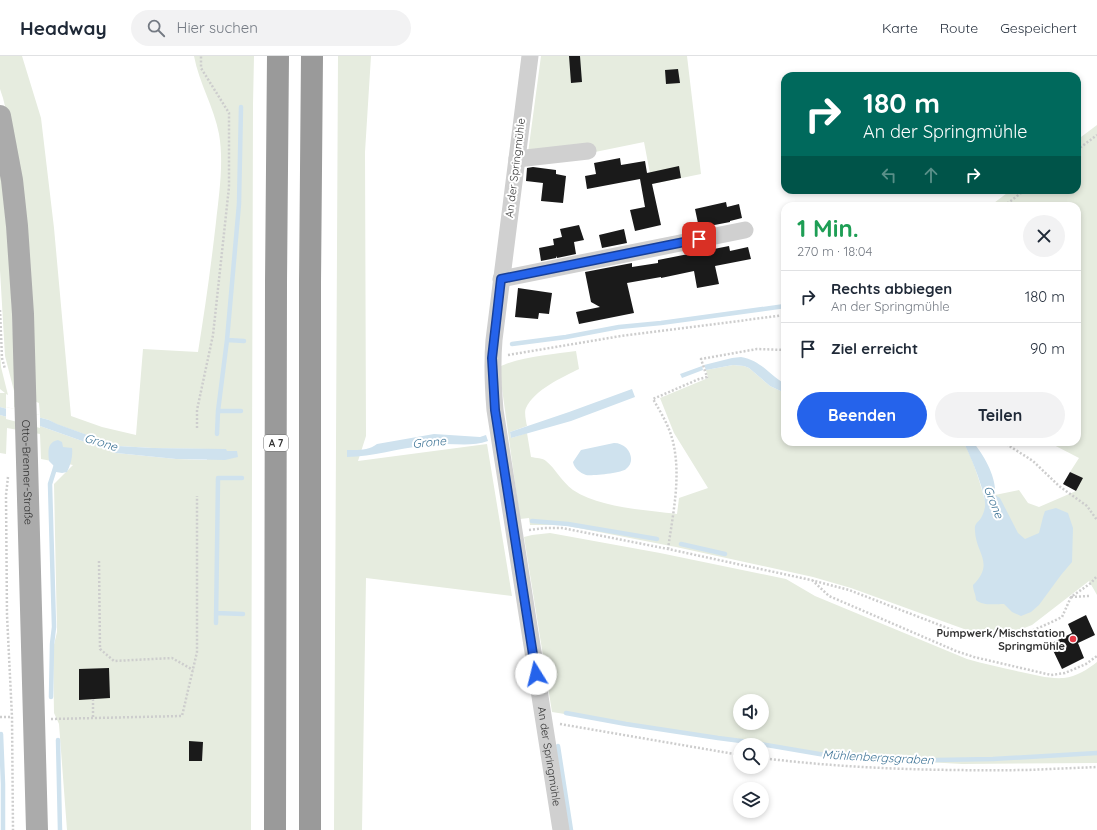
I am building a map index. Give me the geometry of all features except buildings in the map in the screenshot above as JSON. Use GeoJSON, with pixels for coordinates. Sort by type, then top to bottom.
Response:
{"type":"FeatureCollection","features":[{"type":"Feature","properties":{"kind":"highway","name":"A 7"},"geometry":{"type":"LineString","coordinates":[[275,830],[278,56]]}},
{"type":"Feature","properties":{"kind":"highway"},"geometry":{"type":"LineString","coordinates":[[310,830],[310,275],[312,56]]}},
{"type":"Feature","properties":{"kind":"main road","name":"Otto-Brenner-Straße"},"geometry":{"type":"LineString","coordinates":[[0,116],[12,180],[18,226],[23,314],[37,830]]}},
{"type":"Feature","properties":{"kind":"street","name":"An der Springmühle"},"geometry":{"type":"LineString","coordinates":[[530,56],[492,358],[495,410],[561,830]]}},
{"type":"Feature","properties":{"kind":"street"},"geometry":{"type":"LineString","coordinates":[[517,159],[588,151]]}},
{"type":"Feature","properties":{"kind":"street"},"geometry":{"type":"LineString","coordinates":[[501,279],[744,230]]}},
{"type":"Feature","properties":{"kind":"path"},"geometry":{"type":"LineString","coordinates":[[197,428],[197,410],[213,335],[229,187],[229,113],[201,68],[201,56]]}},
{"type":"Feature","properties":{"kind":"path"},"geometry":{"type":"LineString","coordinates":[[1081,147],[1097,135]]}},
{"type":"Feature","properties":{"kind":"path"},"geometry":{"type":"LineString","coordinates":[[1009,202],[1020,194]]}},
{"type":"Feature","properties":{"kind":"path"},"geometry":{"type":"LineString","coordinates":[[0,310],[2,358],[6,374]]}},
{"type":"Feature","properties":{"kind":"path"},"geometry":{"type":"LineString","coordinates":[[492,358],[621,336],[781,316]]}},
{"type":"Feature","properties":{"kind":"path"},"geometry":{"type":"LineString","coordinates":[[668,549],[676,485],[676,461],[672,437],[653,399],[707,377],[701,359],[757,349],[781,350]]}},
{"type":"Feature","properties":{"kind":"path"},"geometry":{"type":"LineString","coordinates":[[1010,446],[1034,461],[1059,486],[1087,506],[1097,520]]}},
{"type":"Feature","properties":{"kind":"path"},"geometry":{"type":"LineString","coordinates":[[8,473],[6,495],[7,615],[12,717],[13,830]]}},
{"type":"Feature","properties":{"kind":"path"},"geometry":{"type":"LineString","coordinates":[[34,719],[182,716],[197,652],[197,496]]}},
{"type":"Feature","properties":{"kind":"path"},"geometry":{"type":"LineString","coordinates":[[514,533],[544,528],[562,528],[811,580],[849,590],[963,634],[975,637],[997,638],[1031,631],[1062,617],[1071,597],[1097,576]]}},
{"type":"Feature","properties":{"kind":"path"},"geometry":{"type":"LineString","coordinates":[[99,561],[100,649],[114,661],[172,658],[193,670]]}},
{"type":"Feature","properties":{"kind":"path"},"geometry":{"type":"LineString","coordinates":[[811,580],[829,596],[956,651],[974,657],[1051,675],[1065,673],[1086,664],[1097,656]]}},
{"type":"Feature","properties":{"kind":"path"},"geometry":{"type":"LineString","coordinates":[[1071,597],[1089,596]]}},
{"type":"Feature","properties":{"kind":"path"},"geometry":{"type":"LineString","coordinates":[[93,699],[93,718]]}},
{"type":"Feature","properties":{"kind":"path"},"geometry":{"type":"LineString","coordinates":[[0,717],[12,717]]}},
{"type":"Feature","properties":{"kind":"path"},"geometry":{"type":"LineString","coordinates":[[544,722],[733,754]]}},
{"type":"Feature","properties":{"kind":"path"},"geometry":{"type":"LineString","coordinates":[[769,759],[881,769],[1027,770],[1097,767]]}},
{"type":"Feature","properties":{"kind":"shaded area"},"geometry":{"type":"Polygon","coordinates":[[[0,56],[22,56],[41,118],[54,228],[71,416],[102,427],[136,435],[143,349],[198,352],[203,320],[218,201],[221,156],[217,124],[199,76],[194,56],[254,56],[251,830],[67,830],[59,724],[54,713],[53,649],[57,632],[54,484],[73,465],[41,459],[40,434],[7,428],[6,454],[0,453],[0,415],[40,426],[116,453],[176,459],[207,460],[208,449],[118,446],[56,424],[49,420],[0,407],[0,393],[5,393],[0,389],[0,353],[1,367],[8,395],[6,394],[6,407],[40,415],[39,403],[34,401],[18,161],[0,89],[0,56]]]}},
{"type":"Feature","properties":{"kind":"shaded area"},"geometry":{"type":"Polygon","coordinates":[[[338,56],[371,56],[365,152],[366,436],[358,461],[487,444],[512,596],[366,578],[362,830],[334,830],[338,56]]]}},
{"type":"Feature","properties":{"kind":"shaded area"},"geometry":{"type":"Polygon","coordinates":[[[541,56],[687,56],[701,174],[652,184],[644,142],[595,152],[528,153],[541,56]]]}},
{"type":"Feature","properties":{"kind":"shaded area"},"geometry":{"type":"Polygon","coordinates":[[[1097,125],[1097,595],[1089,581],[1032,625],[1019,630],[989,634],[978,633],[851,588],[813,577],[676,547],[563,525],[530,525],[529,518],[520,519],[499,367],[526,358],[576,351],[579,369],[535,395],[525,410],[527,426],[510,432],[511,438],[527,433],[531,457],[545,460],[573,490],[596,501],[624,507],[677,514],[679,498],[708,488],[674,433],[660,398],[708,378],[706,370],[733,365],[749,368],[770,386],[781,391],[781,446],[966,446],[979,480],[986,504],[995,495],[1019,490],[1028,503],[1039,507],[1076,491],[1082,478],[1070,472],[1079,458],[1056,446],[1081,446],[1081,202],[995,202],[1006,194],[1081,194],[1081,137],[1097,125]]]}},
{"type":"Feature","properties":{"kind":"shaded area"},"geometry":{"type":"Polygon","coordinates":[[[0,163],[10,262],[16,408],[14,407],[14,391],[5,356],[0,270],[0,163]]]}},
{"type":"Feature","properties":{"kind":"shaded area"},"geometry":{"type":"Polygon","coordinates":[[[550,533],[660,553],[786,579],[815,596],[967,659],[1008,669],[1053,678],[1064,678],[1086,670],[1097,662],[1097,763],[962,764],[837,757],[769,746],[769,738],[733,738],[733,741],[552,712],[524,537],[550,533]]]}},
{"type":"Feature","properties":{"kind":"water"},"geometry":{"type":"Polygon","coordinates":[[[741,357],[760,365],[781,381],[781,391],[770,386],[749,368],[744,366],[733,365],[706,370],[704,365],[741,357]]]}},
{"type":"Feature","properties":{"kind":"water"},"geometry":{"type":"Polygon","coordinates":[[[702,366],[703,370],[682,378],[680,374],[702,366]]]}},
{"type":"Feature","properties":{"kind":"water"},"geometry":{"type":"Polygon","coordinates":[[[632,389],[635,397],[571,421],[511,438],[510,432],[632,389]]]}},
{"type":"Feature","properties":{"kind":"water","name":"Grone"},"geometry":{"type":"Polygon","coordinates":[[[0,407],[49,420],[118,446],[226,449],[227,451],[237,451],[238,457],[225,460],[176,459],[116,453],[40,426],[0,415],[0,407]]]}},
{"type":"Feature","properties":{"kind":"water","name":"Grone"},"geometry":{"type":"Polygon","coordinates":[[[434,434],[480,437],[486,435],[488,441],[472,444],[434,445],[366,456],[347,457],[347,450],[366,449],[377,444],[434,434]]]}},
{"type":"Feature","properties":{"kind":"water"},"geometry":{"type":"Polygon","coordinates":[[[58,440],[62,442],[63,447],[72,448],[70,466],[67,472],[62,473],[56,472],[54,466],[49,461],[50,445],[54,441],[58,440]]]}},
{"type":"Feature","properties":{"kind":"water"},"geometry":{"type":"Polygon","coordinates":[[[614,443],[624,446],[630,453],[631,462],[626,469],[600,475],[586,475],[575,466],[573,462],[581,450],[614,443]]]}},
{"type":"Feature","properties":{"kind":"water","name":"Grone"},"geometry":{"type":"Polygon","coordinates":[[[965,446],[976,446],[981,453],[992,474],[995,495],[1000,498],[1018,533],[1025,539],[1039,533],[1045,511],[1056,508],[1068,513],[1073,528],[1072,562],[1039,605],[1031,612],[1021,616],[1012,612],[1004,604],[986,604],[976,600],[973,585],[983,571],[984,564],[976,539],[975,528],[983,514],[985,501],[965,446]]]}},
{"type":"Feature","properties":{"kind":"pier"},"geometry":{"type":"Polygon","coordinates":[[[6,407],[40,415],[40,428],[6,419],[6,407]]]}},
{"type":"Feature","properties":{"kind":"waterway"},"geometry":{"type":"LineString","coordinates":[[218,411],[227,340],[239,204],[241,107]]}},
{"type":"Feature","properties":{"kind":"waterway"},"geometry":{"type":"LineString","coordinates":[[512,344],[566,337],[619,327],[661,323],[781,307]]}},
{"type":"Feature","properties":{"kind":"waterway"},"geometry":{"type":"LineString","coordinates":[[227,340],[244,341]]}},
{"type":"Feature","properties":{"kind":"waterway"},"geometry":{"type":"LineString","coordinates":[[217,434],[218,411],[241,411]]}},
{"type":"Feature","properties":{"kind":"waterway"},"geometry":{"type":"LineString","coordinates":[[51,697],[52,644],[54,627],[50,484],[56,465]]}},
{"type":"Feature","properties":{"kind":"waterway"},"geometry":{"type":"LineString","coordinates":[[216,623],[218,478],[242,478]]}},
{"type":"Feature","properties":{"kind":"waterway"},"geometry":{"type":"LineString","coordinates":[[532,521],[568,524],[657,539]]}},
{"type":"Feature","properties":{"kind":"waterway"},"geometry":{"type":"LineString","coordinates":[[681,544],[725,554]]}},
{"type":"Feature","properties":{"kind":"waterway"},"geometry":{"type":"LineString","coordinates":[[216,613],[243,614]]}},
{"type":"Feature","properties":{"kind":"waterway","name":"Mühlenbergsgraben"},"geometry":{"type":"LineString","coordinates":[[566,713],[626,724],[749,742],[837,757],[876,760],[993,759],[1097,753]]}},
{"type":"Feature","properties":{"kind":"waterway"},"geometry":{"type":"LineString","coordinates":[[1,734],[3,830]]}},
{"type":"Feature","properties":{"kind":"waterway"},"geometry":{"type":"LineString","coordinates":[[58,740],[60,830]]}},
{"type":"Feature","properties":{"kind":"waterway"},"geometry":{"type":"LineString","coordinates":[[558,746],[571,830]]}},
{"type":"Feature","properties":{"kind":"place","name":"Pumpwerk/Mischstation Springmühle"},"geometry":{"type":"Point","coordinates":[1073,639]}},
{"type":"Feature","properties":{"kind":"route"},"geometry":{"type":"LineString","coordinates":[[536,674],[495,410],[492,358],[501,279],[699,239]]}}]}
